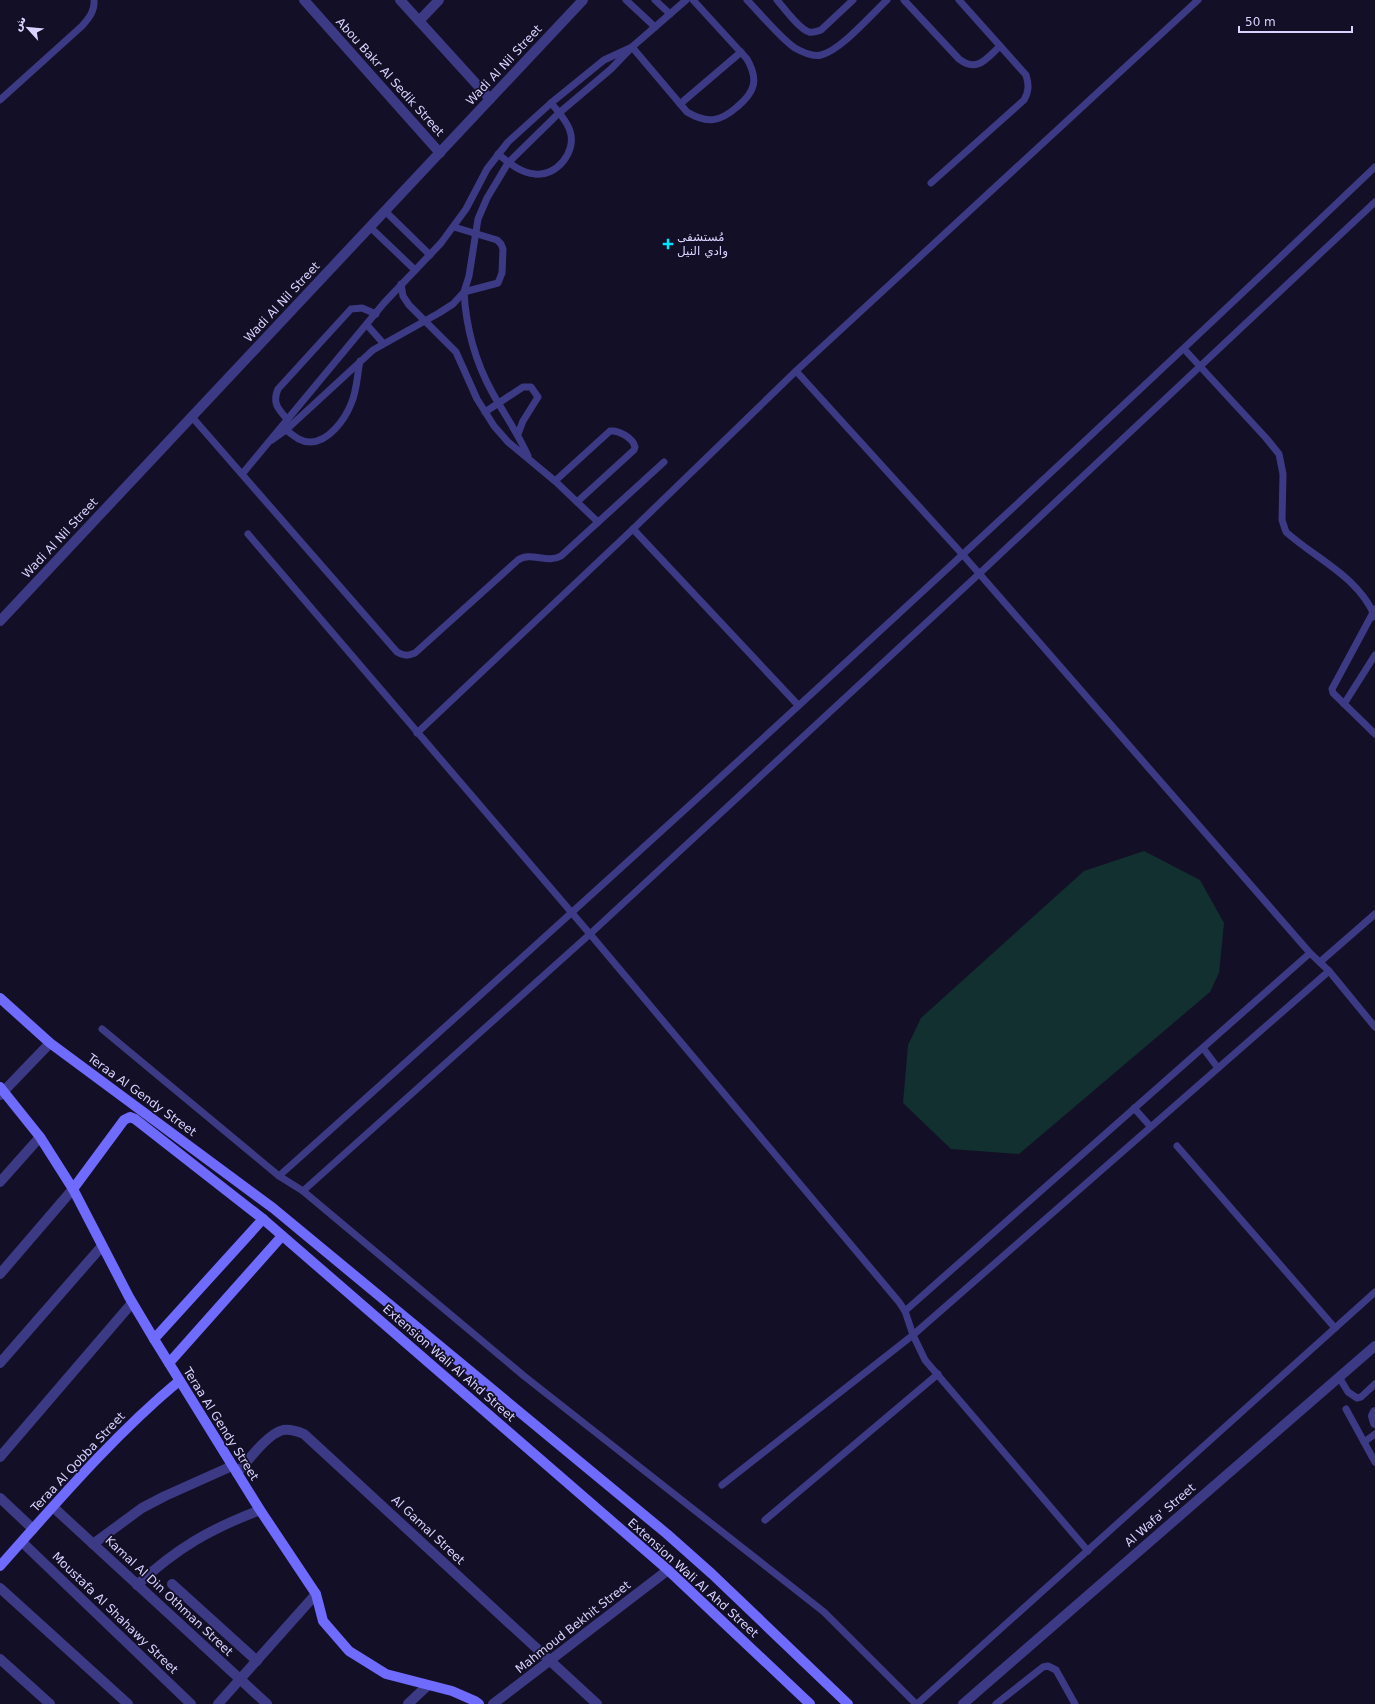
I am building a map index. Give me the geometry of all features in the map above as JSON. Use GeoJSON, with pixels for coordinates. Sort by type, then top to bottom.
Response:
{"type":"FeatureCollection","features":[{"type":"Feature","properties":{"kind":"main road","name":"Teraa Al Gendy Street"},"geometry":{"type":"LineString","coordinates":[[0,998],[50,1043],[273,1208]]}},
{"type":"Feature","properties":{"kind":"main road","name":"Teraa Al Gendy Street"},"geometry":{"type":"LineString","coordinates":[[1,1091],[40,1137],[73,1189],[132,1302],[179,1381],[234,1470],[316,1594],[323,1620],[349,1651],[386,1674],[427,1686],[452,1691],[475,1700],[479,1704]]}},
{"type":"Feature","properties":{"kind":"main road"},"geometry":{"type":"LineString","coordinates":[[73,1189],[124,1120],[130,1117],[134,1104]]}},
{"type":"Feature","properties":{"kind":"main road","name":"Extension Wali Al Ahd Street"},"geometry":{"type":"LineString","coordinates":[[130,1117],[135,1119],[263,1219],[668,1570],[810,1704]]}},
{"type":"Feature","properties":{"kind":"main road","name":"Extension Wali Al Ahd Street"},"geometry":{"type":"LineString","coordinates":[[273,1208],[692,1555],[848,1704]]}},
{"type":"Feature","properties":{"kind":"main road"},"geometry":{"type":"LineString","coordinates":[[154,1339],[263,1219]]}},
{"type":"Feature","properties":{"kind":"main road"},"geometry":{"type":"LineString","coordinates":[[169,1363],[282,1236]]}},
{"type":"Feature","properties":{"kind":"main road","name":"Teraa Al Qobba Street"},"geometry":{"type":"LineString","coordinates":[[0,1566],[52,1507],[116,1440],[152,1404],[179,1381]]}},
{"type":"Feature","properties":{"kind":"street","name":"Abou Bakr Al Sedik Street"},"geometry":{"type":"LineString","coordinates":[[304,0],[440,153]]}},
{"type":"Feature","properties":{"kind":"street"},"geometry":{"type":"LineString","coordinates":[[400,0],[490,99]]}},
{"type":"Feature","properties":{"kind":"street"},"geometry":{"type":"LineString","coordinates":[[419,21],[440,0]]}},
{"type":"Feature","properties":{"kind":"street","name":"Wadi Al Nil Street"},"geometry":{"type":"LineString","coordinates":[[0,621],[583,0]]}},
{"type":"Feature","properties":{"kind":"street"},"geometry":{"type":"LineString","coordinates":[[1,1091],[50,1043]]}},
{"type":"Feature","properties":{"kind":"street"},"geometry":{"type":"LineString","coordinates":[[0,1182],[40,1137]]}},
{"type":"Feature","properties":{"kind":"street"},"geometry":{"type":"LineString","coordinates":[[0,1274],[73,1189]]}},
{"type":"Feature","properties":{"kind":"street"},"geometry":{"type":"LineString","coordinates":[[0,1363],[102,1246]]}},
{"type":"Feature","properties":{"kind":"street"},"geometry":{"type":"LineString","coordinates":[[0,1457],[132,1302]]}},
{"type":"Feature","properties":{"kind":"street","name":"Al Wafa' Street"},"geometry":{"type":"LineString","coordinates":[[963,1704],[1375,1346]]}},
{"type":"Feature","properties":{"kind":"street"},"geometry":{"type":"LineString","coordinates":[[1375,1412],[1373,1416],[1375,1423]]}},
{"type":"Feature","properties":{"kind":"street","name":"Al Gamal Street"},"geometry":{"type":"LineString","coordinates":[[234,1470],[274,1434],[284,1430],[294,1430],[304,1434],[597,1704]]}},
{"type":"Feature","properties":{"kind":"street"},"geometry":{"type":"LineString","coordinates":[[93,1544],[142,1508],[165,1496],[234,1470]]}},
{"type":"Feature","properties":{"kind":"street"},"geometry":{"type":"LineString","coordinates":[[0,1498],[33,1529]]}},
{"type":"Feature","properties":{"kind":"street","name":"Kamal Al Din Othman Street"},"geometry":{"type":"LineString","coordinates":[[52,1507],[267,1704]]}},
{"type":"Feature","properties":{"kind":"street"},"geometry":{"type":"LineString","coordinates":[[137,1585],[182,1548],[213,1530],[260,1510]]}},
{"type":"Feature","properties":{"kind":"street","name":"Moustafa Al Shahawy Street"},"geometry":{"type":"LineString","coordinates":[[22,1542],[191,1704]]}},
{"type":"Feature","properties":{"kind":"street","name":"Mahmoud Bekhit Street"},"geometry":{"type":"LineString","coordinates":[[493,1704],[668,1570]]}},
{"type":"Feature","properties":{"kind":"street"},"geometry":{"type":"LineString","coordinates":[[172,1584],[257,1660]]}},
{"type":"Feature","properties":{"kind":"street"},"geometry":{"type":"LineString","coordinates":[[0,1588],[128,1704]]}},
{"type":"Feature","properties":{"kind":"street"},"geometry":{"type":"LineString","coordinates":[[218,1704],[316,1594]]}},
{"type":"Feature","properties":{"kind":"street"},"geometry":{"type":"LineString","coordinates":[[0,1659],[50,1704]]}},
{"type":"Feature","properties":{"kind":"street"},"geometry":{"type":"LineString","coordinates":[[408,1704],[427,1686]]}},
{"type":"Feature","properties":{"kind":"lane"},"geometry":{"type":"LineString","coordinates":[[0,100],[82,26],[90,16],[94,5],[94,0]]}},
{"type":"Feature","properties":{"kind":"lane"},"geometry":{"type":"LineString","coordinates":[[626,0],[655,27]]}},
{"type":"Feature","properties":{"kind":"lane"},"geometry":{"type":"LineString","coordinates":[[655,0],[670,14]]}},
{"type":"Feature","properties":{"kind":"lane"},"geometry":{"type":"LineString","coordinates":[[272,440],[286,430],[360,361],[383,343],[426,321],[453,304],[464,292],[469,276],[478,219],[487,198],[508,163],[559,113],[611,69],[632,47],[686,0]]}},
{"type":"Feature","properties":{"kind":"lane"},"geometry":{"type":"LineString","coordinates":[[632,47],[687,112],[706,120],[716,120],[728,115],[749,97],[754,86],[752,67],[741,52],[693,0]]}},
{"type":"Feature","properties":{"kind":"lane"},"geometry":{"type":"LineString","coordinates":[[747,0],[794,47],[806,54],[819,56],[830,52],[840,44],[887,0]]}},
{"type":"Feature","properties":{"kind":"lane"},"geometry":{"type":"LineString","coordinates":[[777,0],[802,27],[809,32],[821,30],[853,0]]}},
{"type":"Feature","properties":{"kind":"lane"},"geometry":{"type":"LineString","coordinates":[[904,0],[966,65],[976,65],[984,61],[1000,46]]}},
{"type":"Feature","properties":{"kind":"lane"},"geometry":{"type":"LineString","coordinates":[[931,183],[1024,100],[1029,84],[1026,75],[959,0]]}},
{"type":"Feature","properties":{"kind":"lane"},"geometry":{"type":"LineString","coordinates":[[417,733],[633,529],[796,371],[1198,0]]}},
{"type":"Feature","properties":{"kind":"lane"},"geometry":{"type":"LineString","coordinates":[[243,473],[401,284],[430,255],[454,227],[487,169],[498,154],[519,131],[604,60],[632,47]]}},
{"type":"Feature","properties":{"kind":"lane"},"geometry":{"type":"LineString","coordinates":[[680,104],[741,52]]}},
{"type":"Feature","properties":{"kind":"lane"},"geometry":{"type":"LineString","coordinates":[[498,154],[508,163],[528,173],[543,174],[550,172],[567,157],[570,151],[570,130],[551,103]]}},
{"type":"Feature","properties":{"kind":"lane"},"geometry":{"type":"LineString","coordinates":[[279,1176],[572,914],[963,555],[1184,349],[1375,167]]}},
{"type":"Feature","properties":{"kind":"lane"},"geometry":{"type":"LineString","coordinates":[[303,1191],[590,934],[980,573],[1375,202]]}},
{"type":"Feature","properties":{"kind":"lane"},"geometry":{"type":"LineString","coordinates":[[385,211],[430,255]]}},
{"type":"Feature","properties":{"kind":"lane"},"geometry":{"type":"LineString","coordinates":[[370,227],[415,270]]}},
{"type":"Feature","properties":{"kind":"lane"},"geometry":{"type":"LineString","coordinates":[[454,227],[496,240],[501,244],[503,249],[502,273],[498,283],[464,292]]}},
{"type":"Feature","properties":{"kind":"lane"},"geometry":{"type":"LineString","coordinates":[[401,284],[403,296],[409,305],[456,352],[477,399],[508,442],[555,481],[598,522]]}},
{"type":"Feature","properties":{"kind":"lane"},"geometry":{"type":"LineString","coordinates":[[464,292],[471,343],[491,391],[518,434],[529,458]]}},
{"type":"Feature","properties":{"kind":"lane"},"geometry":{"type":"LineString","coordinates":[[287,419],[274,401],[278,389],[351,309],[362,308],[376,314]]}},
{"type":"Feature","properties":{"kind":"lane"},"geometry":{"type":"LineString","coordinates":[[367,325],[383,343]]}},
{"type":"Feature","properties":{"kind":"lane"},"geometry":{"type":"LineString","coordinates":[[1184,349],[1279,454],[1283,474],[1282,520],[1286,532],[1349,580],[1365,597],[1374,612],[1332,689],[1333,693],[1375,734]]}},
{"type":"Feature","properties":{"kind":"lane"},"geometry":{"type":"LineString","coordinates":[[286,430],[297,439],[310,442],[323,438],[334,430],[352,403],[360,361]]}},
{"type":"Feature","properties":{"kind":"lane"},"geometry":{"type":"LineString","coordinates":[[796,371],[980,573],[1310,953],[1329,971],[1375,1027]]}},
{"type":"Feature","properties":{"kind":"lane"},"geometry":{"type":"LineString","coordinates":[[485,412],[523,387],[531,387],[537,392],[537,401],[523,421],[518,434]]}},
{"type":"Feature","properties":{"kind":"lane"},"geometry":{"type":"LineString","coordinates":[[192,417],[243,473],[397,652],[403,656],[410,656],[416,653],[518,560],[523,557],[557,559],[664,462]]}},
{"type":"Feature","properties":{"kind":"lane"},"geometry":{"type":"LineString","coordinates":[[555,481],[610,431],[618,431],[633,441],[635,447],[634,450],[577,502]]}},
{"type":"Feature","properties":{"kind":"lane"},"geometry":{"type":"LineString","coordinates":[[633,529],[798,705]]}},
{"type":"Feature","properties":{"kind":"lane"},"geometry":{"type":"LineString","coordinates":[[248,534],[590,934],[905,1311],[913,1335],[925,1360],[1088,1552]]}},
{"type":"Feature","properties":{"kind":"lane"},"geometry":{"type":"LineString","coordinates":[[1344,704],[1375,655]]}},
{"type":"Feature","properties":{"kind":"lane"},"geometry":{"type":"LineString","coordinates":[[1320,962],[1375,914]]}},
{"type":"Feature","properties":{"kind":"lane"},"geometry":{"type":"LineString","coordinates":[[905,1311],[1310,953]]}},
{"type":"Feature","properties":{"kind":"lane"},"geometry":{"type":"LineString","coordinates":[[722,1485],[913,1335],[1150,1126],[1329,971]]}},
{"type":"Feature","properties":{"kind":"lane"},"geometry":{"type":"LineString","coordinates":[[102,1030],[279,1176],[303,1191],[524,1376],[824,1612],[917,1704],[1088,1552],[1375,1292]]}},
{"type":"Feature","properties":{"kind":"lane"},"geometry":{"type":"LineString","coordinates":[[1203,1048],[1218,1068]]}},
{"type":"Feature","properties":{"kind":"lane"},"geometry":{"type":"LineString","coordinates":[[1134,1108],[1150,1126]]}},
{"type":"Feature","properties":{"kind":"lane"},"geometry":{"type":"LineString","coordinates":[[1177,1146],[1335,1328]]}},
{"type":"Feature","properties":{"kind":"lane"},"geometry":{"type":"LineString","coordinates":[[765,1520],[938,1374]]}},
{"type":"Feature","properties":{"kind":"lane"},"geometry":{"type":"LineString","coordinates":[[1339,1377],[1348,1392],[1357,1398],[1361,1397],[1375,1384]]}},
{"type":"Feature","properties":{"kind":"lane"},"geometry":{"type":"LineString","coordinates":[[1346,1409],[1375,1462]]}},
{"type":"Feature","properties":{"kind":"lane"},"geometry":{"type":"LineString","coordinates":[[1364,1442],[1375,1434]]}},
{"type":"Feature","properties":{"kind":"lane"},"geometry":{"type":"LineString","coordinates":[[996,1704],[1043,1667],[1048,1666],[1056,1670],[1075,1704]]}},
{"type":"Feature","properties":{"kind":"green space"},"geometry":{"type":"Polygon","coordinates":[[[1144,851],[1200,880],[1224,923],[1219,973],[1210,992],[1019,1154],[951,1149],[903,1103],[908,1045],[921,1018],[1084,871],[1144,851]]]}},
{"type":"Feature","properties":{"kind":"place","name":"مُستشفى وادي النيل"},"geometry":{"type":"Point","coordinates":[668,244]}}]}
